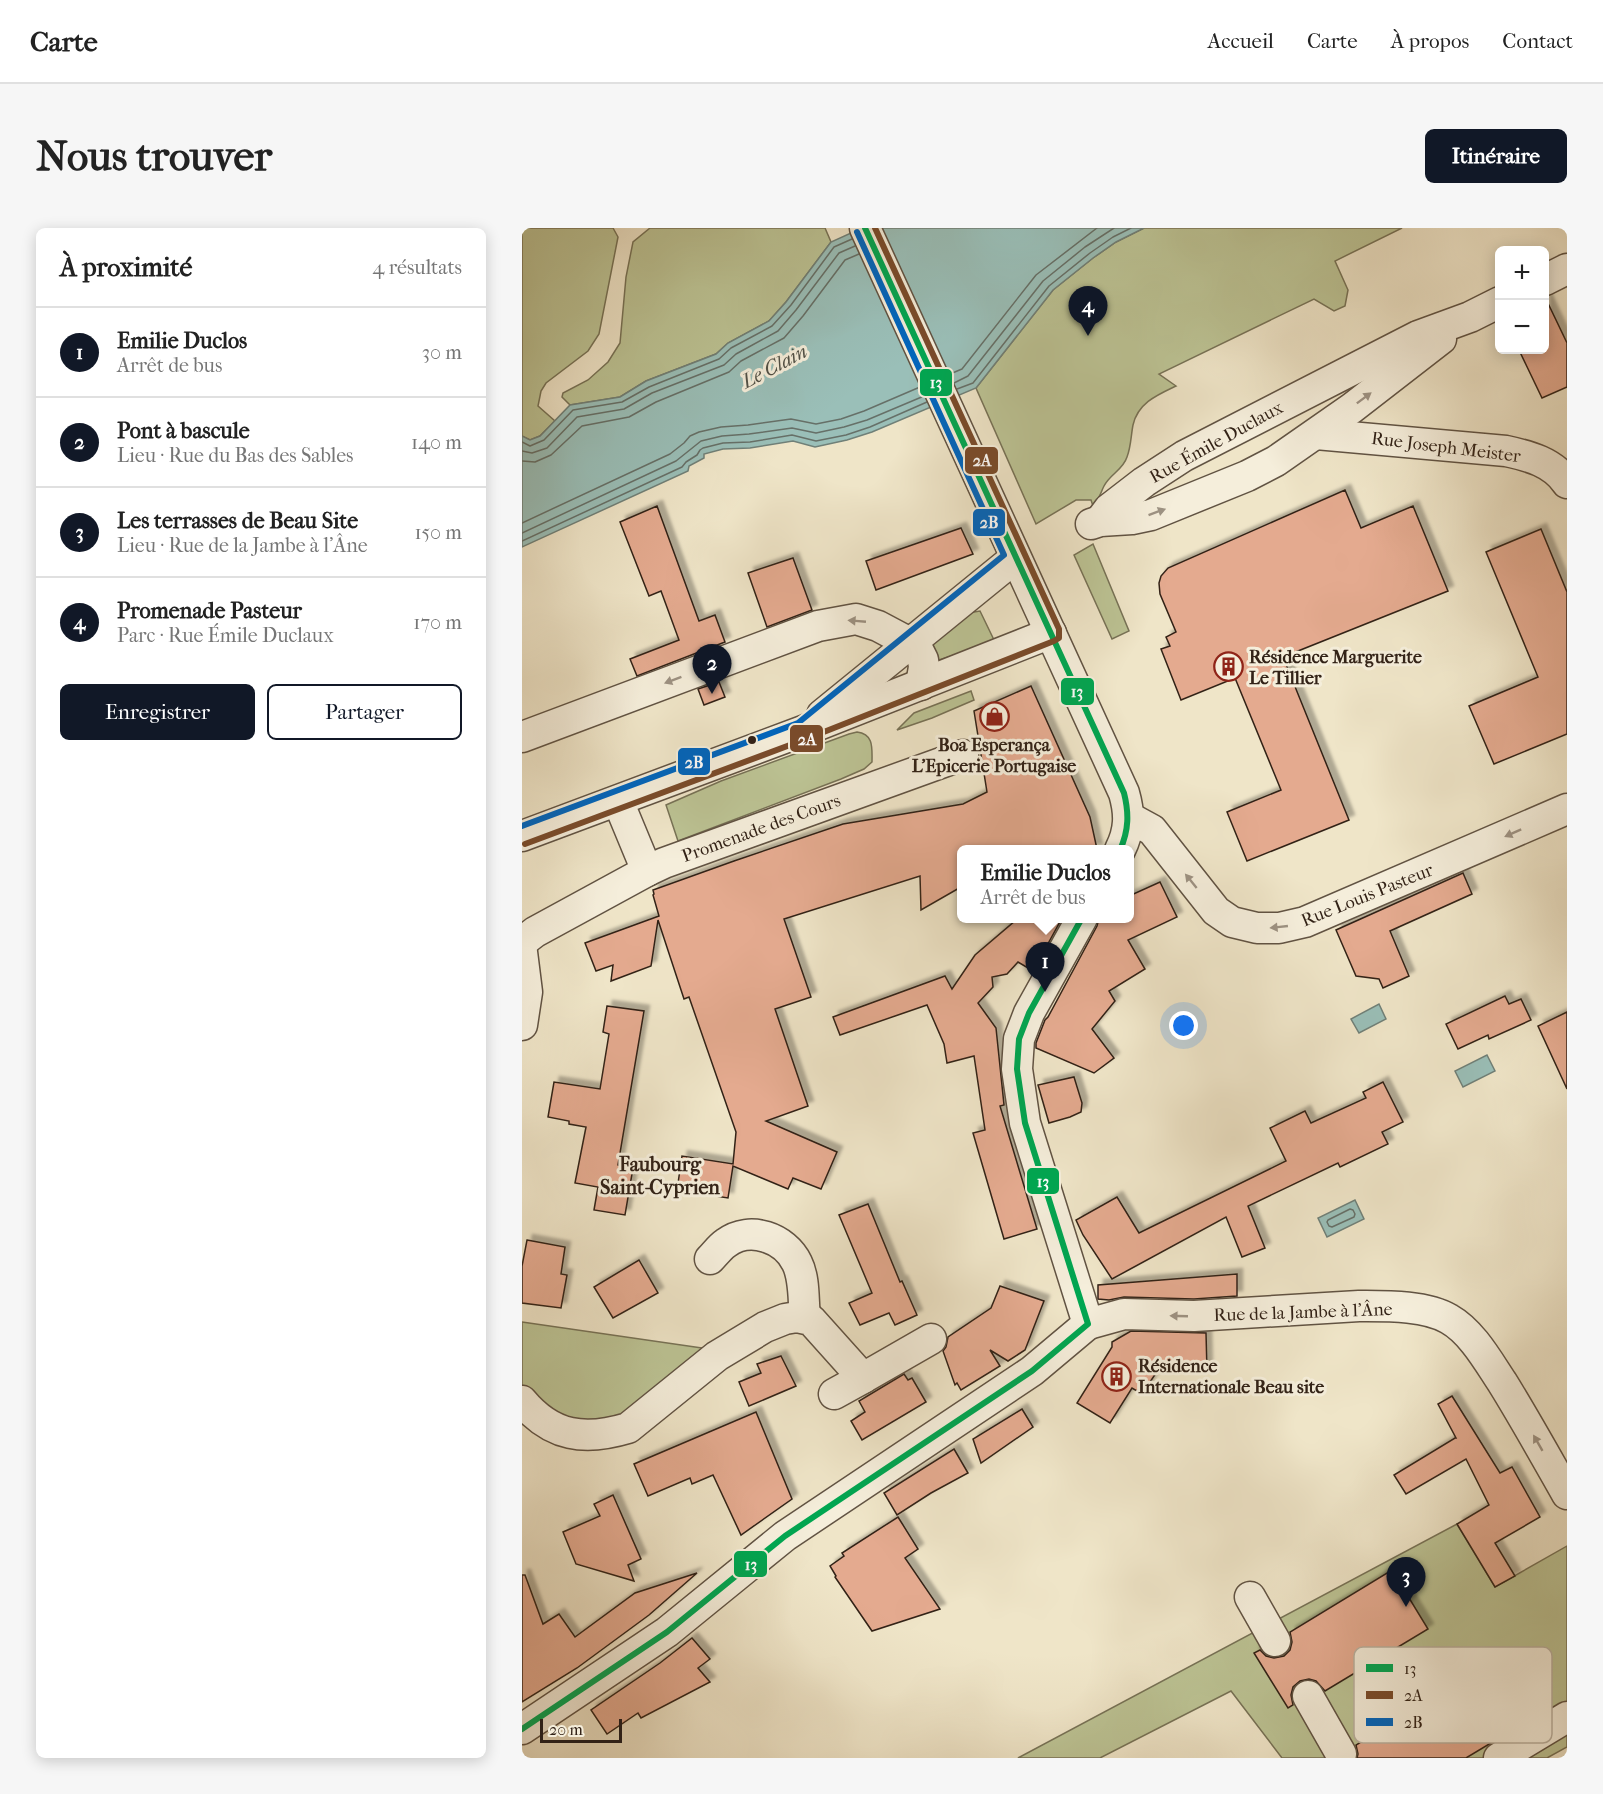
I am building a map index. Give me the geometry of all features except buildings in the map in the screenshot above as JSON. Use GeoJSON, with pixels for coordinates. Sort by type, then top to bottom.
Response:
{"type":"FeatureCollection","features":[{"type":"Feature","properties":{"kind":"street"},"geometry":{"type":"LineString","coordinates":[[865,228],[1124,793],[1130,818],[1122,845]]}},
{"type":"Feature","properties":{"kind":"street"},"geometry":{"type":"LineString","coordinates":[[1549,278],[1567,269]]}},
{"type":"Feature","properties":{"kind":"street","name":"Rue Émile Duclaux"},"geometry":{"type":"LineString","coordinates":[[1470,317],[1316,434],[1267,466],[1151,515],[1093,524],[1144,482],[1184,456],[1418,336],[1470,317],[1495,304]]}},
{"type":"Feature","properties":{"kind":"street","name":"Rue Joseph Meister"},"geometry":{"type":"LineString","coordinates":[[1316,434],[1506,451],[1526,455],[1545,463],[1562,476],[1567,483]]}},
{"type":"Feature","properties":{"kind":"street"},"geometry":{"type":"LineString","coordinates":[[803,731],[1015,558]]}},
{"type":"Feature","properties":{"kind":"street"},"geometry":{"type":"LineString","coordinates":[[522,737],[818,626],[856,619],[878,626],[910,643],[919,652],[924,667],[921,685]]}},
{"type":"Feature","properties":{"kind":"street"},"geometry":{"type":"LineString","coordinates":[[522,836],[803,731],[1051,633]]}},
{"type":"Feature","properties":{"kind":"street","name":"Promenade des Cours"},"geometry":{"type":"LineString","coordinates":[[522,942],[535,932],[647,871],[963,755]]}},
{"type":"Feature","properties":{"kind":"street"},"geometry":{"type":"LineString","coordinates":[[618,801],[647,871]]}},
{"type":"Feature","properties":{"kind":"street","name":"Rue Louis Pasteur"},"geometry":{"type":"LineString","coordinates":[[1130,818],[1152,830],[1215,911],[1232,922],[1257,928],[1279,928],[1305,922],[1567,809]]}},
{"type":"Feature","properties":{"kind":"street"},"geometry":{"type":"LineString","coordinates":[[522,1729],[667,1632],[785,1536],[1032,1371],[1088,1324],[1025,1123],[1017,1069],[1019,1039],[1029,1013],[1079,923]]}},
{"type":"Feature","properties":{"kind":"street"},"geometry":{"type":"LineString","coordinates":[[522,952],[527,992],[522,1025]]}},
{"type":"Feature","properties":{"kind":"street"},"geometry":{"type":"LineString","coordinates":[[710,1260],[727,1242],[747,1235],[763,1236],[779,1242],[792,1254],[800,1271],[805,1318]]}},
{"type":"Feature","properties":{"kind":"street","name":"Rue de la Jambe à l'Âne"},"geometry":{"type":"LineString","coordinates":[[1088,1324],[1124,1314],[1194,1316],[1359,1306],[1420,1309],[1437,1314],[1450,1319],[1482,1350],[1567,1494]]}},
{"type":"Feature","properties":{"kind":"street"},"geometry":{"type":"LineString","coordinates":[[522,1401],[544,1423],[561,1432],[592,1436],[610,1434],[628,1428],[717,1356],[765,1327],[785,1320],[805,1318],[816,1324],[863,1378]]}},
{"type":"Feature","properties":{"kind":"street"},"geometry":{"type":"LineString","coordinates":[[834,1394],[931,1339]]}},
{"type":"Feature","properties":{"kind":"street"},"geometry":{"type":"LineString","coordinates":[[1250,1597],[1275,1641]]}},
{"type":"Feature","properties":{"kind":"street"},"geometry":{"type":"LineString","coordinates":[[1308,1696],[1341,1754]]}},
{"type":"Feature","properties":{"kind":"street"},"geometry":{"type":"LineString","coordinates":[[1552,1726],[1567,1717]]}},
{"type":"Feature","properties":{"kind":"street"},"geometry":{"type":"LineString","coordinates":[[1498,1758],[1523,1743]]}},
{"type":"Feature","properties":{"kind":"green space"},"geometry":{"type":"Polygon","coordinates":[[[522,228],[613,228],[618,237],[599,334],[588,351],[546,383],[541,391],[538,406],[555,421],[540,436],[530,440],[522,436],[522,228]]]}},
{"type":"Feature","properties":{"kind":"green space"},"geometry":{"type":"Polygon","coordinates":[[[650,228],[825,228],[831,242],[769,321],[728,343],[716,354],[646,381],[620,397],[570,405],[562,397],[563,393],[588,380],[608,362],[620,343],[626,277],[633,242],[650,228]]]}},
{"type":"Feature","properties":{"kind":"green space"},"geometry":{"type":"Polygon","coordinates":[[[1144,228],[1402,228],[1335,261],[1348,290],[1345,306],[1334,311],[1314,299],[1159,374],[1176,386],[1155,396],[1139,411],[1133,425],[1125,461],[1104,486],[1093,506],[1091,500],[1076,500],[1036,524],[976,388],[1053,290],[1116,242],[1144,228]]]}},
{"type":"Feature","properties":{"kind":"green space"},"geometry":{"type":"Polygon","coordinates":[[[1093,544],[1129,631],[1112,639],[1074,555],[1093,544]]]}},
{"type":"Feature","properties":{"kind":"green space"},"geometry":{"type":"Polygon","coordinates":[[[980,611],[995,642],[933,662],[924,645],[968,613],[980,611]]]}},
{"type":"Feature","properties":{"kind":"green space"},"geometry":{"type":"Polygon","coordinates":[[[971,691],[974,700],[897,730],[914,713],[971,691]]]}},
{"type":"Feature","properties":{"kind":"green space"},"geometry":{"type":"Polygon","coordinates":[[[857,732],[867,736],[872,747],[872,762],[864,769],[678,841],[666,805],[721,781],[857,732]]]}},
{"type":"Feature","properties":{"kind":"green space"},"geometry":{"type":"Polygon","coordinates":[[[522,1322],[709,1349],[618,1426],[570,1425],[522,1387],[522,1322]]]}},
{"type":"Feature","properties":{"kind":"green space"},"geometry":{"type":"Polygon","coordinates":[[[1457,1524],[1495,1587],[1567,1546],[1567,1747],[1547,1758],[1282,1758],[1231,1691],[1100,1758],[1018,1758],[1457,1524]]]}},
{"type":"Feature","properties":{"kind":"water","name":"Le Clain"},"geometry":{"type":"Polygon","coordinates":[[[862,228],[1144,228],[1116,242],[1053,290],[976,388],[872,432],[847,440],[815,447],[793,441],[750,448],[723,449],[704,454],[704,458],[689,466],[688,471],[522,547],[522,436],[530,440],[540,436],[570,405],[620,397],[646,381],[716,354],[728,343],[769,321],[831,242],[862,228]]]}},
{"type":"Feature","properties":{"kind":"water"},"geometry":{"type":"Polygon","coordinates":[[[1379,1004],[1386,1019],[1359,1033],[1351,1019],[1379,1004]]]}},
{"type":"Feature","properties":{"kind":"water"},"geometry":{"type":"Polygon","coordinates":[[[1487,1055],[1495,1071],[1463,1087],[1455,1071],[1487,1055]]]}},
{"type":"Feature","properties":{"kind":"water"},"geometry":{"type":"Polygon","coordinates":[[[1355,1200],[1364,1219],[1327,1237],[1318,1218],[1355,1200]]]}},
{"type":"Feature","properties":{"kind":"transit line","name":"13"},"geometry":{"type":"LineString","coordinates":[[865,228],[1124,793],[1127,822],[1122,845]]}},
{"type":"Feature","properties":{"kind":"transit line","name":"2A"},"geometry":{"type":"LineString","coordinates":[[525,844],[806,739],[1059,638],[1059,629],[875,228]]}},
{"type":"Feature","properties":{"kind":"transit line","name":"2B"},"geometry":{"type":"LineString","coordinates":[[522,826],[798,723],[1004,555],[857,232]]}},
{"type":"Feature","properties":{"kind":"transit line","name":"13"},"geometry":{"type":"LineString","coordinates":[[522,1729],[667,1632],[785,1536],[1032,1371],[1088,1324],[1025,1123],[1017,1069],[1019,1039],[1029,1013],[1079,923]]}},
{"type":"Feature","properties":{"kind":"place","name":"Promenade Pasteur"},"geometry":{"type":"Point","coordinates":[1088,336]}},
{"type":"Feature","properties":{"kind":"place","name":"Résidence Marguerite Le Tillier"},"geometry":{"type":"Point","coordinates":[1228,667]}},
{"type":"Feature","properties":{"kind":"place","name":"Pont à bascule"},"geometry":{"type":"Point","coordinates":[712,694]}},
{"type":"Feature","properties":{"kind":"place","name":"Boa Esperança L'Epicerie Portugaise"},"geometry":{"type":"Point","coordinates":[994,716]}},
{"type":"Feature","properties":{"kind":"place","name":"Emilie Duclos"},"geometry":{"type":"Point","coordinates":[1045,992]}},
{"type":"Feature","properties":{"kind":"place","name":"Résidence Internationale Beau site"},"geometry":{"type":"Point","coordinates":[1117,1376]}},
{"type":"Feature","properties":{"kind":"place","name":"Les terrasses de Beau Site"},"geometry":{"type":"Point","coordinates":[1406,1607]}},
{"type":"Feature","properties":{"kind":"district","name":"Faubourg Saint-Cyprien"},"geometry":{"type":"Point","coordinates":[660,1176]}}]}
